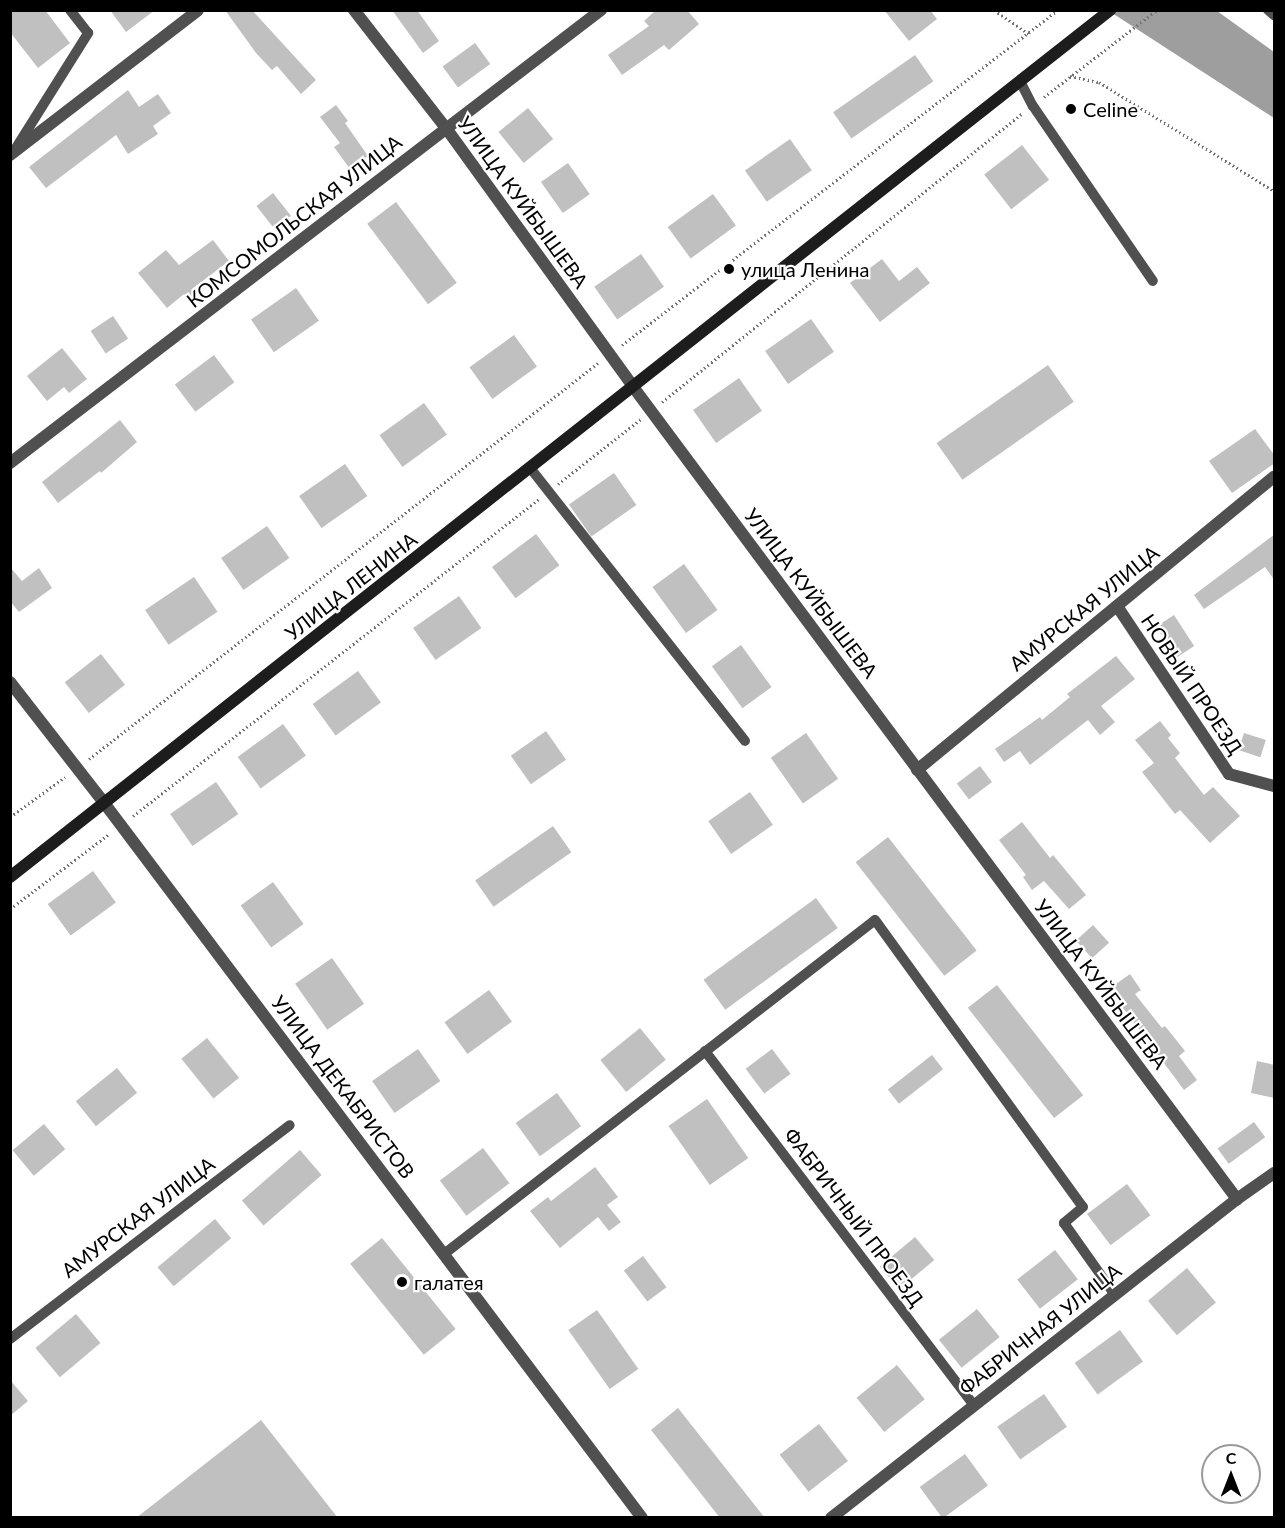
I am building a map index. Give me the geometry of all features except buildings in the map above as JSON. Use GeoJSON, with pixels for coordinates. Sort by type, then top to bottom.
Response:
{"type":"FeatureCollection","features":[{"type":"Feature","properties":{"kind":"main road","name":"УЛИЦА ЛЕНИНА"},"geometry":{"type":"LineString","coordinates":[[10,878],[634,388],[1110,10]]}},
{"type":"Feature","properties":{"kind":"street"},"geometry":{"type":"LineString","coordinates":[[12,154],[198,10]]}},
{"type":"Feature","properties":{"kind":"street","name":"УЛИЦА КУЙБЫШЕВА"},"geometry":{"type":"LineString","coordinates":[[354,10],[447,128],[634,388],[1237,1199]]}},
{"type":"Feature","properties":{"kind":"street","name":"КОМСОМОЛЬСКАЯ УЛИЦА"},"geometry":{"type":"LineString","coordinates":[[10,463],[601,10]]}},
{"type":"Feature","properties":{"kind":"street","name":"АМУРСКАЯ УЛИЦА"},"geometry":{"type":"LineString","coordinates":[[917,770],[1275,477]]}},
{"type":"Feature","properties":{"kind":"street","name":"НОВЫЙ ПРОЕЗД"},"geometry":{"type":"LineString","coordinates":[[1117,606],[1229,774],[1275,786]]}},
{"type":"Feature","properties":{"kind":"street","name":"УЛИЦА ДЕКАБРИСТОВ"},"geometry":{"type":"LineString","coordinates":[[10,682],[105,804],[642,1518]]}},
{"type":"Feature","properties":{"kind":"street","name":"ФАБРИЧНАЯ УЛИЦА"},"geometry":{"type":"LineString","coordinates":[[831,1518],[1237,1199],[1275,1173]]}},
{"type":"Feature","properties":{"kind":"lane"},"geometry":{"type":"LineString","coordinates":[[12,154],[88,33],[70,10]]}},
{"type":"Feature","properties":{"kind":"lane"},"geometry":{"type":"LineString","coordinates":[[1268,10],[1275,15]]}},
{"type":"Feature","properties":{"kind":"lane"},"geometry":{"type":"LineString","coordinates":[[1020,81],[1033,106],[1153,281]]}},
{"type":"Feature","properties":{"kind":"lane"},"geometry":{"type":"LineString","coordinates":[[531,468],[746,741]]}},
{"type":"Feature","properties":{"kind":"lane"},"geometry":{"type":"LineString","coordinates":[[444,1254],[875,920],[1083,1207],[1064,1223],[1115,1295]]}},
{"type":"Feature","properties":{"kind":"lane","name":"ФАБРИЧНЫЙ ПРОЕЗД"},"geometry":{"type":"LineString","coordinates":[[705,1051],[974,1405]]}},
{"type":"Feature","properties":{"kind":"lane","name":"АМУРСКАЯ УЛИЦА"},"geometry":{"type":"LineString","coordinates":[[10,1339],[290,1125]]}},
{"type":"Feature","properties":{"kind":"path"},"geometry":{"type":"LineString","coordinates":[[994,10],[1029,34]]}},
{"type":"Feature","properties":{"kind":"path"},"geometry":{"type":"LineString","coordinates":[[10,817],[77,768],[609,354],[1058,10]]}},
{"type":"Feature","properties":{"kind":"path"},"geometry":{"type":"LineString","coordinates":[[1157,10],[1070,76],[1099,82],[1275,191]]}},
{"type":"Feature","properties":{"kind":"shaded area"},"geometry":{"type":"Polygon","coordinates":[[[1109,11],[1217,11],[1274,52],[1274,118],[1109,11]]]}},
{"type":"Feature","properties":{"kind":"place","name":"Celine"},"geometry":{"type":"Point","coordinates":[1071,109]}},
{"type":"Feature","properties":{"kind":"place","name":"улица Ленина"},"geometry":{"type":"Point","coordinates":[729,269]}},
{"type":"Feature","properties":{"kind":"place","name":"галатея"},"geometry":{"type":"Point","coordinates":[402,1282]}}]}
